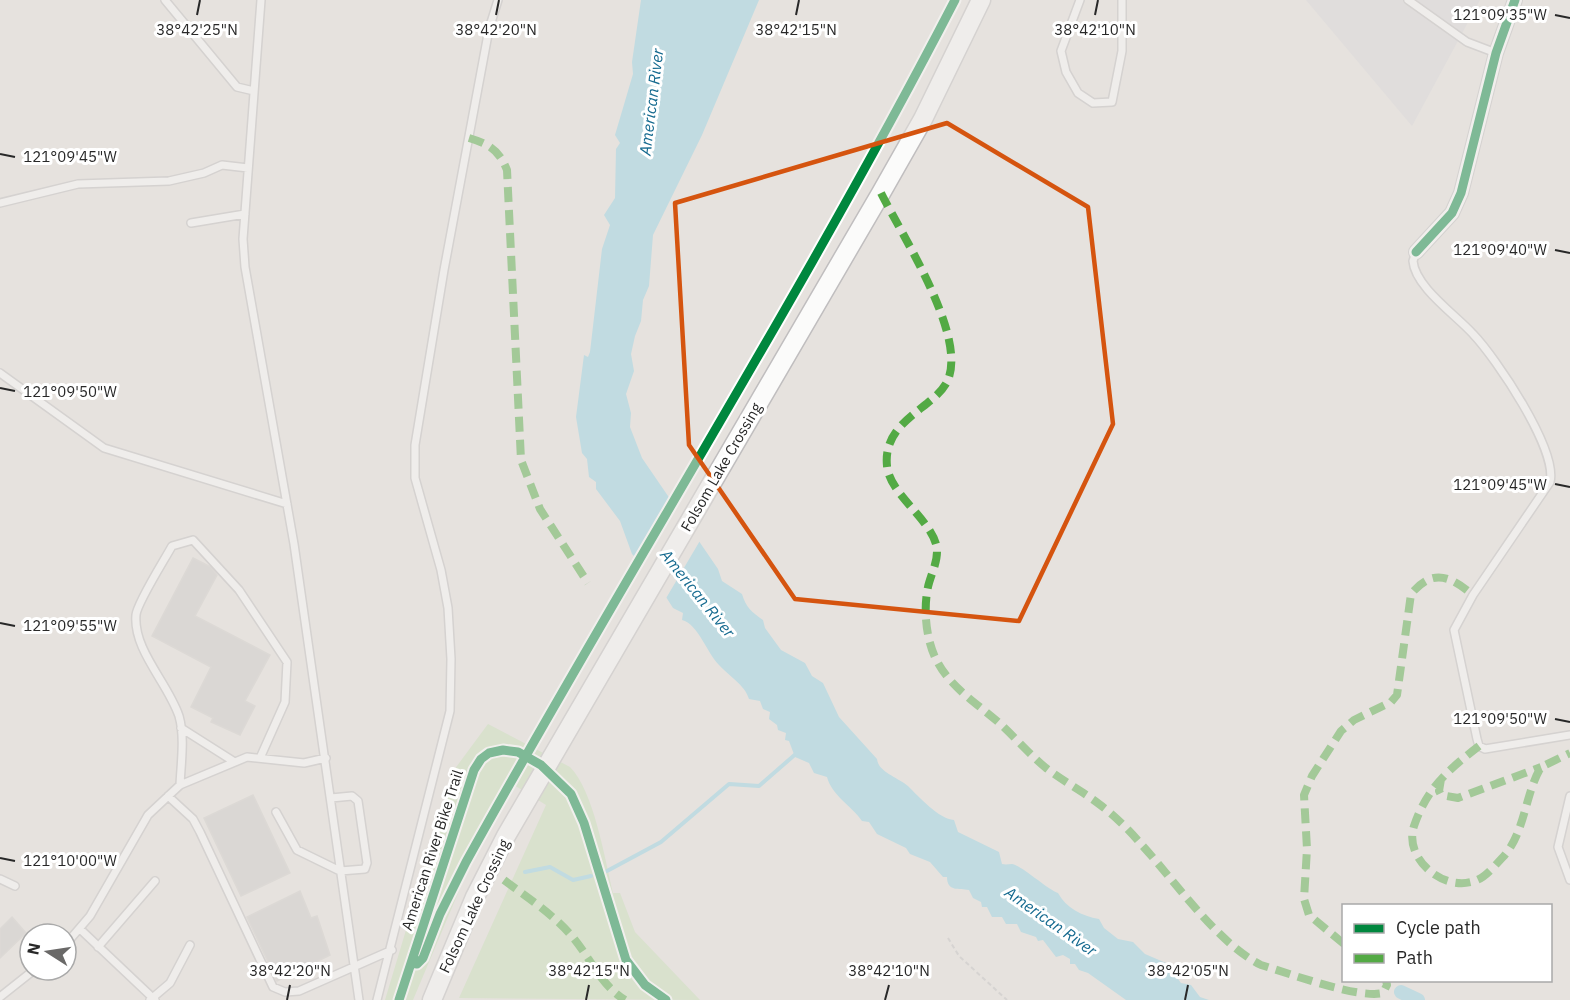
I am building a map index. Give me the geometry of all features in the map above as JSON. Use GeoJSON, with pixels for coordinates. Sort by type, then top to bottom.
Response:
{"type":"FeatureCollection","features":[{"type":"Feature","properties":{"kind":"main road","name":"Folsom Lake Crossing"},"geometry":{"type":"LineString","coordinates":[[432,1000],[475,897],[530,795],[923,118],[981,0]]}},
{"type":"Feature","properties":{"kind":"street"},"geometry":{"type":"LineString","coordinates":[[1416,252],[1452,213],[1461,194],[1496,53],[1515,0]]}},
{"type":"Feature","properties":{"kind":"lane"},"geometry":{"type":"LineString","coordinates":[[165,0],[237,87],[254,92]]}},
{"type":"Feature","properties":{"kind":"lane"},"geometry":{"type":"LineString","coordinates":[[261,0],[245,213],[245,267],[287,504],[326,758],[359,1000]]}},
{"type":"Feature","properties":{"kind":"lane"},"geometry":{"type":"LineString","coordinates":[[377,1000],[392,950],[450,711],[451,659],[448,608],[441,570],[415,478],[415,445],[446,259],[489,29],[498,0]]}},
{"type":"Feature","properties":{"kind":"lane"},"geometry":{"type":"LineString","coordinates":[[1080,0],[1061,51],[1066,72],[1078,93],[1094,103],[1112,102],[1122,51],[1122,0]]}},
{"type":"Feature","properties":{"kind":"lane"},"geometry":{"type":"LineString","coordinates":[[1408,0],[1467,42],[1496,53]]}},
{"type":"Feature","properties":{"kind":"lane"},"geometry":{"type":"LineString","coordinates":[[0,203],[78,184],[169,181],[204,173],[222,165],[248,168]]}},
{"type":"Feature","properties":{"kind":"lane"},"geometry":{"type":"LineString","coordinates":[[191,223],[245,213]]}},
{"type":"Feature","properties":{"kind":"lane"},"geometry":{"type":"LineString","coordinates":[[1416,252],[1413,261],[1418,278],[1475,336],[1492,359],[1522,402],[1551,465],[1550,482],[1473,595],[1454,630],[1479,746],[1493,748],[1570,735]]}},
{"type":"Feature","properties":{"kind":"lane"},"geometry":{"type":"LineString","coordinates":[[0,373],[104,448],[287,504]]}},
{"type":"Feature","properties":{"kind":"lane"},"geometry":{"type":"LineString","coordinates":[[180,785],[181,728],[179,718],[165,684],[138,641],[136,614],[172,546],[193,540],[239,590],[287,662],[285,702],[260,758]]}},
{"type":"Feature","properties":{"kind":"lane"},"geometry":{"type":"LineString","coordinates":[[181,728],[233,761]]}},
{"type":"Feature","properties":{"kind":"lane"},"geometry":{"type":"LineString","coordinates":[[190,945],[170,983],[153,999],[80,929],[148,815],[180,785],[247,757],[304,763],[326,758]]}},
{"type":"Feature","properties":{"kind":"lane"},"geometry":{"type":"LineString","coordinates":[[168,796],[193,819],[273,987],[285,992],[299,991],[392,950]]}},
{"type":"Feature","properties":{"kind":"lane"},"geometry":{"type":"LineString","coordinates":[[276,812],[297,850],[340,871],[365,869],[367,863],[358,801],[352,796],[331,798]]}},
{"type":"Feature","properties":{"kind":"lane"},"geometry":{"type":"LineString","coordinates":[[1570,796],[1558,847],[1570,880]]}},
{"type":"Feature","properties":{"kind":"lane"},"geometry":{"type":"LineString","coordinates":[[0,879],[15,885]]}},
{"type":"Feature","properties":{"kind":"lane"},"geometry":{"type":"LineString","coordinates":[[98,947],[155,881]]}},
{"type":"Feature","properties":{"kind":"lane"},"geometry":{"type":"LineString","coordinates":[[0,997],[19,982]]}},
{"type":"Feature","properties":{"kind":"path"},"geometry":{"type":"LineString","coordinates":[[948,938],[959,956],[1007,1000]]}},
{"type":"Feature","properties":{"kind":"highlighted area"},"geometry":{"type":"Polygon","coordinates":[[[947,123],[1088,207],[1113,424],[1019,621],[795,599],[689,445],[675,203],[947,123]]]}},
{"type":"Feature","properties":{"kind":"shaded area"},"geometry":{"type":"Polygon","coordinates":[[[1306,0],[1480,0],[1412,126],[1306,0]]]}},
{"type":"Feature","properties":{"kind":"green space"},"geometry":{"type":"Polygon","coordinates":[[[488,724],[570,767],[586,792],[592,809],[613,893],[620,893],[635,932],[700,1000],[459,998],[546,805],[514,785],[464,879],[413,1000],[385,1000],[454,770],[488,724]]]}},
{"type":"Feature","properties":{"kind":"water","name":"American River"},"geometry":{"type":"Polygon","coordinates":[[[641,0],[759,0],[702,135],[653,235],[649,286],[643,300],[641,321],[631,354],[634,371],[626,394],[631,413],[630,427],[642,458],[718,569],[722,581],[742,594],[748,606],[763,620],[765,628],[781,650],[805,663],[812,676],[823,683],[839,717],[877,759],[881,768],[908,786],[936,812],[954,820],[958,832],[999,852],[1002,864],[1016,865],[1058,893],[1075,911],[1099,919],[1104,928],[1118,939],[1133,942],[1145,954],[1166,963],[1181,983],[1191,985],[1200,997],[1209,1000],[1126,1000],[1088,973],[1079,970],[1075,964],[1070,964],[1070,959],[1063,955],[1056,957],[1043,940],[1038,941],[1036,937],[1021,932],[1017,924],[1006,924],[1002,917],[992,917],[987,907],[982,907],[981,902],[973,898],[969,890],[951,887],[947,877],[943,877],[930,862],[910,854],[906,848],[877,834],[869,822],[862,821],[833,790],[827,777],[814,773],[809,763],[795,757],[789,741],[785,740],[786,733],[778,730],[777,725],[769,719],[770,712],[763,709],[760,701],[749,699],[740,685],[719,665],[698,633],[682,620],[683,613],[673,608],[652,575],[632,554],[620,521],[596,489],[596,482],[589,477],[587,459],[582,453],[576,417],[584,355],[588,357],[590,352],[602,249],[610,225],[604,215],[615,198],[616,149],[620,143],[615,135],[633,74],[632,62],[641,0]]]}},
{"type":"Feature","properties":{"kind":"pier"},"geometry":{"type":"Polygon","coordinates":[[[672,497],[701,539],[665,600],[650,577],[635,561],[672,497]]]}},
{"type":"Feature","properties":{"kind":"building"},"geometry":{"type":"Polygon","coordinates":[[[193,558],[211,567],[217,575],[195,616],[270,655],[245,701],[255,706],[240,735],[211,722],[213,718],[191,707],[211,667],[152,636],[193,558]]]}},
{"type":"Feature","properties":{"kind":"building"},"geometry":{"type":"Polygon","coordinates":[[[253,795],[290,873],[241,896],[204,818],[253,795]]]}},
{"type":"Feature","properties":{"kind":"building"},"geometry":{"type":"Polygon","coordinates":[[[300,891],[311,918],[317,916],[330,955],[277,981],[247,917],[300,891]]]}},
{"type":"Feature","properties":{"kind":"building"},"geometry":{"type":"Polygon","coordinates":[[[12,917],[18,924],[18,941],[0,958],[0,929],[12,917]]]}},
{"type":"Feature","properties":{"kind":"waterway"},"geometry":{"type":"LineString","coordinates":[[607,871],[661,842],[729,784],[759,786],[798,752]]}},
{"type":"Feature","properties":{"kind":"waterway"},"geometry":{"type":"LineString","coordinates":[[525,872],[550,867],[573,880],[591,876]]}},
{"type":"Feature","properties":{"kind":"waterway"},"geometry":{"type":"LineString","coordinates":[[1401,992],[1418,1000]]}},
{"type":"Feature","properties":{"kind":"marked path"},"geometry":{"type":"LineString","coordinates":[[469,138],[493,149],[507,170],[521,460],[540,509],[588,583]]}},
{"type":"Feature","properties":{"kind":"marked path"},"geometry":{"type":"LineString","coordinates":[[881,193],[929,284],[948,335],[951,358],[949,377],[944,387],[893,436],[888,450],[887,466],[895,486],[925,524],[936,544],[937,555],[928,587],[926,616],[931,646],[943,672],[1046,768],[1105,808],[1136,839],[1213,927],[1245,955],[1261,965],[1341,989],[1372,994],[1383,993],[1386,982]]}},
{"type":"Feature","properties":{"kind":"marked path"},"geometry":{"type":"LineString","coordinates":[[1342,942],[1309,915],[1304,899],[1307,849],[1304,795],[1312,776],[1341,731],[1354,720],[1391,702],[1397,695],[1411,594],[1427,581],[1442,578],[1457,583],[1473,595]]}},
{"type":"Feature","properties":{"kind":"marked path"},"geometry":{"type":"LineString","coordinates":[[1479,746],[1458,763],[1432,790],[1414,826],[1412,838],[1421,861],[1429,871],[1452,882],[1465,883],[1477,880],[1488,873],[1504,856],[1521,824],[1531,789],[1541,767],[1570,753]]}},
{"type":"Feature","properties":{"kind":"marked path"},"geometry":{"type":"LineString","coordinates":[[1441,779],[1439,791],[1441,795],[1458,798],[1541,767]]}},
{"type":"Feature","properties":{"kind":"marked path"},"geometry":{"type":"LineString","coordinates":[[504,880],[559,923],[575,940],[603,980],[625,1000]]}},
{"type":"Feature","properties":{"kind":"cycle path"},"geometry":{"type":"LineString","coordinates":[[411,963],[417,964],[423,958],[440,914],[466,862],[776,326],[897,110],[955,0]]}},
{"type":"Feature","properties":{"kind":"cycle path"},"geometry":{"type":"LineString","coordinates":[[1416,252],[1452,213],[1461,193],[1496,53],[1515,0]]}},
{"type":"Feature","properties":{"kind":"cycle path","name":"American River Bike Trail"},"geometry":{"type":"LineString","coordinates":[[399,1000],[474,770],[481,759],[489,753],[503,750],[518,752],[541,765],[571,794],[584,823],[626,960],[645,985],[666,1000]]}}]}
